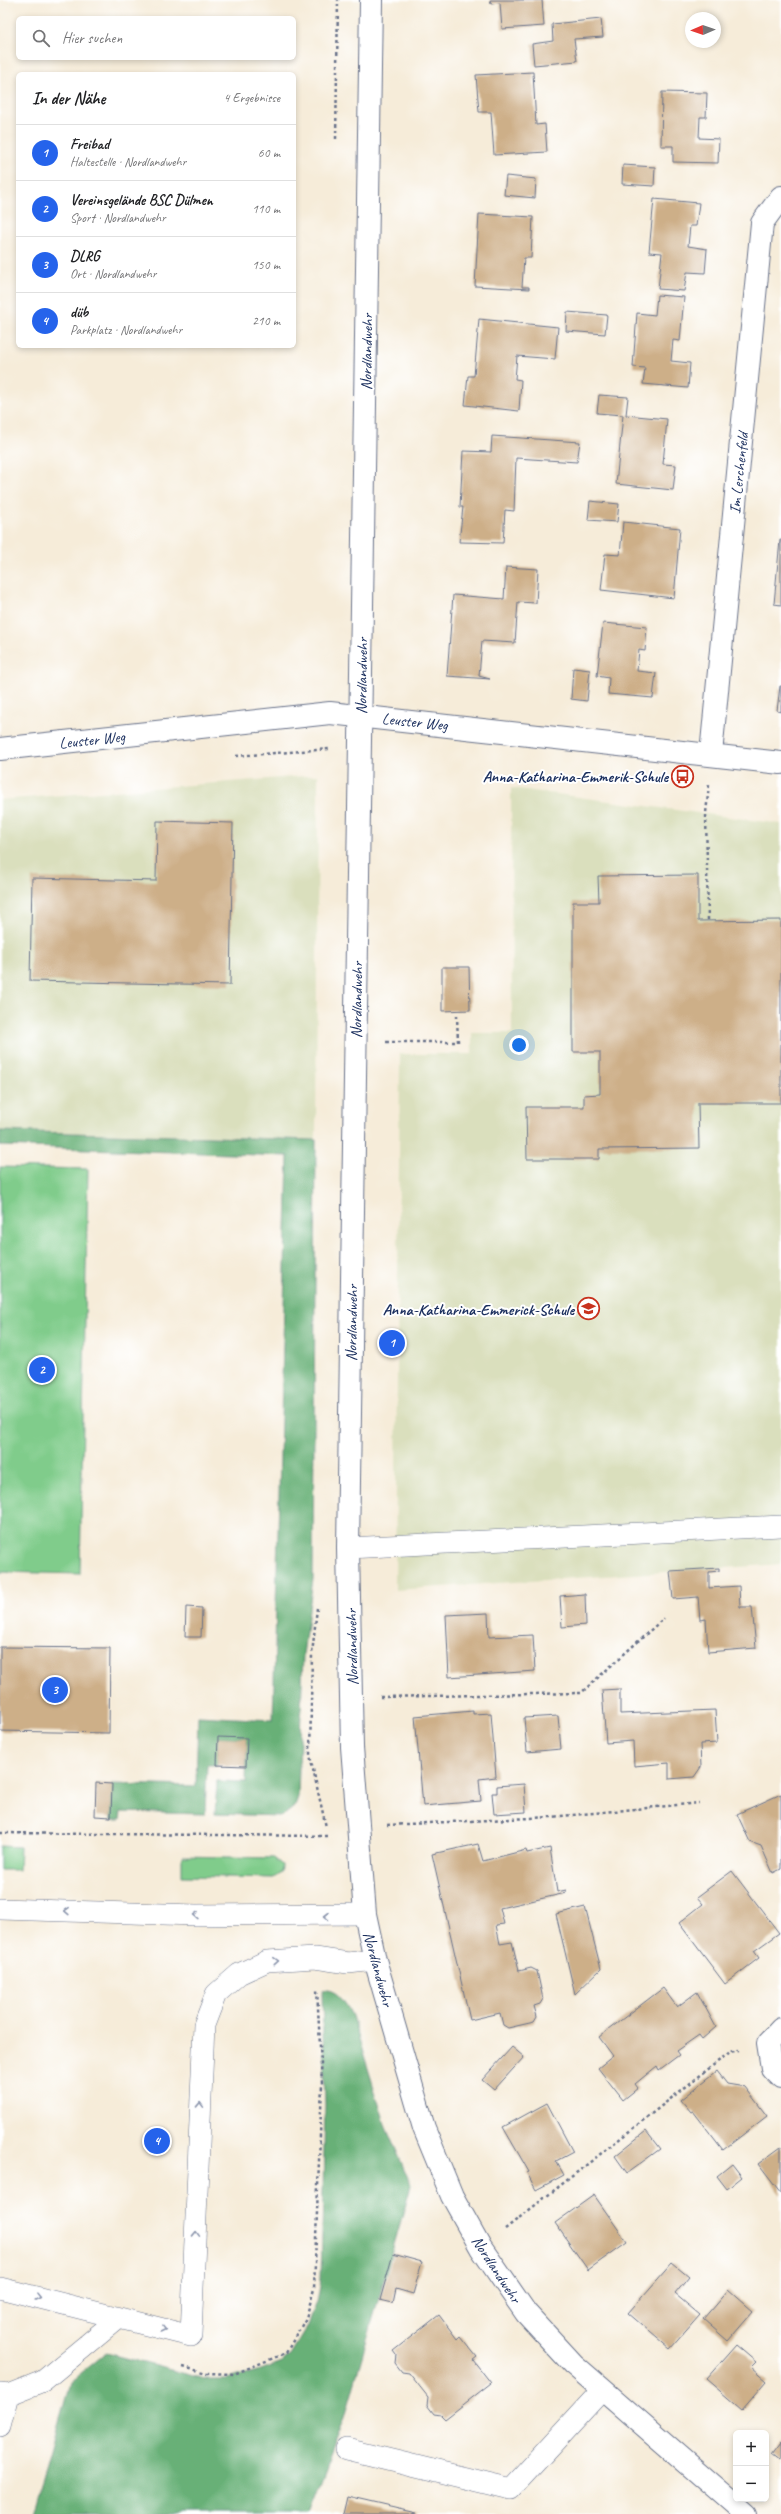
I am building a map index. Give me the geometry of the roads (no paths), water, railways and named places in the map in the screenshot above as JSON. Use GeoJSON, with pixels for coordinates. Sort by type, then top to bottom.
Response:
{"type":"FeatureCollection","features":[{"type":"Feature","properties":{"kind":"street","name":"Nordlandwehr"},"geometry":{"type":"LineString","coordinates":[[371,0],[348,1548],[357,1831],[365,1914],[375,1960],[424,2128],[452,2196],[481,2248],[526,2313],[572,2364],[746,2514]]}},
{"type":"Feature","properties":{"kind":"street","name":"Im Lerchenfeld"},"geometry":{"type":"LineString","coordinates":[[711,754],[762,223],[781,197]]}},
{"type":"Feature","properties":{"kind":"street","name":"Leuster Weg"},"geometry":{"type":"LineString","coordinates":[[0,749],[330,713],[361,715],[781,763]]}},
{"type":"Feature","properties":{"kind":"street"},"geometry":{"type":"LineString","coordinates":[[775,2036],[772,2068],[781,2077]]}},
{"type":"Feature","properties":{"kind":"lane"},"geometry":{"type":"LineString","coordinates":[[348,1548],[781,1526]]}},
{"type":"Feature","properties":{"kind":"lane"},"geometry":{"type":"LineString","coordinates":[[0,1909],[196,1916],[365,1914]]}},
{"type":"Feature","properties":{"kind":"lane"},"geometry":{"type":"LineString","coordinates":[[0,2288],[191,2336],[204,2025],[216,1994],[240,1974],[267,1961],[315,1958],[348,1963],[375,1960]]}},
{"type":"Feature","properties":{"kind":"lane"},"geometry":{"type":"LineString","coordinates":[[0,2426],[4,2395],[43,2381],[119,2318]]}},
{"type":"Feature","properties":{"kind":"lane"},"geometry":{"type":"LineString","coordinates":[[346,2448],[511,2489],[602,2390]]}},
{"type":"Feature","properties":{"kind":"place","name":"Anna-Katharina-Emmerik-Schule"},"geometry":{"type":"Point","coordinates":[683,776]}},
{"type":"Feature","properties":{"kind":"place","name":"Anna-Katharina-Emmerick-Schule"},"geometry":{"type":"Point","coordinates":[589,1309]}},
{"type":"Feature","properties":{"kind":"place","name":"Freibad"},"geometry":{"type":"Point","coordinates":[392,1343]}},
{"type":"Feature","properties":{"kind":"place","name":"Vereinsgelände BSC Dülmen"},"geometry":{"type":"Point","coordinates":[42,1370]}},
{"type":"Feature","properties":{"kind":"place","name":"DLRG"},"geometry":{"type":"Point","coordinates":[55,1690]}},
{"type":"Feature","properties":{"kind":"place","name":"düb"},"geometry":{"type":"Point","coordinates":[157,2141]}}]}
